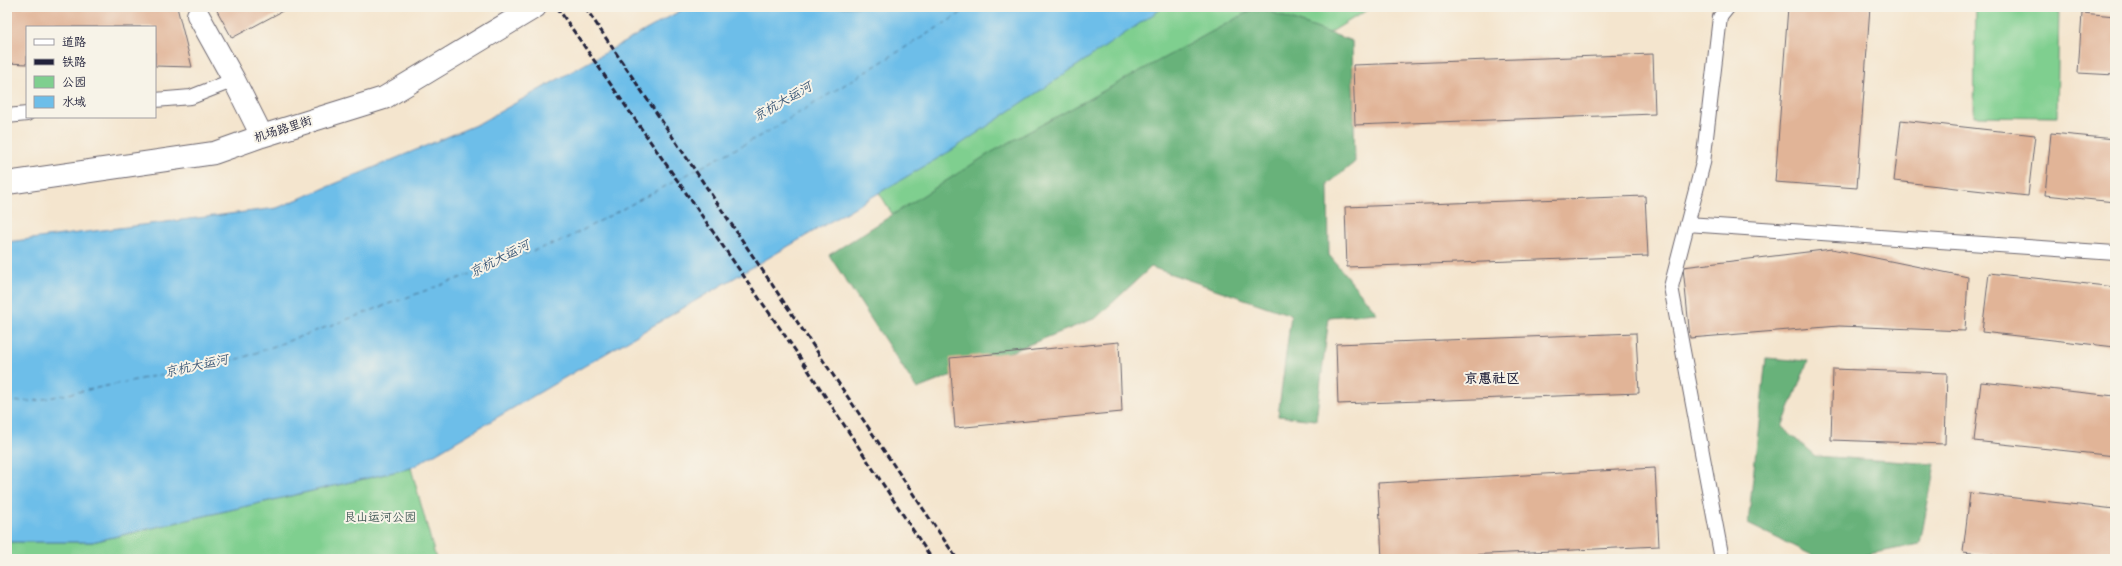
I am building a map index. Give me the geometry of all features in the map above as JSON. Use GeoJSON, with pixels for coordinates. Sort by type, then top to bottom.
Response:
{"type":"FeatureCollection","features":[{"type":"Feature","properties":{"kind":"street","name":"机场路里街"},"geometry":{"type":"LineString","coordinates":[[7,183],[214,153],[262,136],[384,98],[535,7]]}},
{"type":"Feature","properties":{"kind":"street"},"geometry":{"type":"LineString","coordinates":[[195,11],[234,80],[262,136]]}},
{"type":"Feature","properties":{"kind":"lane"},"geometry":{"type":"LineString","coordinates":[[1722,559],[1671,287],[1703,163],[1720,17],[1728,7]]}},
{"type":"Feature","properties":{"kind":"lane"},"geometry":{"type":"LineString","coordinates":[[156,100],[191,97],[234,80]]}},
{"type":"Feature","properties":{"kind":"lane"},"geometry":{"type":"LineString","coordinates":[[7,116],[26,114]]}},
{"type":"Feature","properties":{"kind":"lane"},"geometry":{"type":"LineString","coordinates":[[1687,224],[2115,253]]}},
{"type":"Feature","properties":{"kind":"green space"},"geometry":{"type":"Polygon","coordinates":[[[766,7],[1372,7],[930,276],[766,7]]]}},
{"type":"Feature","properties":{"kind":"green space"},"geometry":{"type":"Polygon","coordinates":[[[1257,7],[1352,41],[1355,162],[1328,184],[1329,255],[1377,313],[1329,317],[1316,420],[1278,416],[1291,315],[1151,267],[1096,318],[917,389],[829,255],[990,153],[1257,7]]]}},
{"type":"Feature","properties":{"kind":"green space"},"geometry":{"type":"Polygon","coordinates":[[[1976,7],[2059,7],[2057,117],[1974,116],[1976,7]]]}},
{"type":"Feature","properties":{"kind":"green space"},"geometry":{"type":"Polygon","coordinates":[[[1766,358],[1808,361],[1782,427],[1815,456],[1935,464],[1920,544],[1846,559],[1820,559],[1748,524],[1766,358]]]}},
{"type":"Feature","properties":{"kind":"green space","name":"艮山运河公园"},"geometry":{"type":"Polygon","coordinates":[[[411,468],[436,559],[7,559],[7,542],[92,542],[411,468]]]}},
{"type":"Feature","properties":{"kind":"water","name":"京杭大运河"},"geometry":{"type":"Polygon","coordinates":[[[687,7],[1164,7],[952,150],[411,468],[92,542],[7,542],[7,242],[277,208],[478,124],[687,7]]]}},
{"type":"Feature","properties":{"kind":"building"},"geometry":{"type":"Polygon","coordinates":[[[7,7],[177,7],[192,67],[156,66],[156,26],[26,26],[26,64],[7,63],[7,7]]]}},
{"type":"Feature","properties":{"kind":"building"},"geometry":{"type":"Polygon","coordinates":[[[215,7],[290,7],[232,38],[215,7]]]}},
{"type":"Feature","properties":{"kind":"building"},"geometry":{"type":"Polygon","coordinates":[[[1788,7],[1870,7],[1857,188],[1775,182],[1788,7]]]}},
{"type":"Feature","properties":{"kind":"building"},"geometry":{"type":"Polygon","coordinates":[[[2082,13],[2115,16],[2115,75],[2078,73],[2082,13]]]}},
{"type":"Feature","properties":{"kind":"building"},"geometry":{"type":"Polygon","coordinates":[[[1653,54],[1655,114],[1355,125],[1353,65],[1653,54]]]}},
{"type":"Feature","properties":{"kind":"building"},"geometry":{"type":"Polygon","coordinates":[[[1901,120],[2035,135],[2028,196],[1894,181],[1901,120]]]}},
{"type":"Feature","properties":{"kind":"building"},"geometry":{"type":"Polygon","coordinates":[[[2051,133],[2115,139],[2115,202],[2045,195],[2051,133]]]}},
{"type":"Feature","properties":{"kind":"building"},"geometry":{"type":"Polygon","coordinates":[[[1645,196],[1648,256],[1347,267],[1345,207],[1645,196]]]}},
{"type":"Feature","properties":{"kind":"building"},"geometry":{"type":"Polygon","coordinates":[[[1832,249],[1968,277],[1965,331],[1839,326],[1690,338],[1683,267],[1832,249]]]}},
{"type":"Feature","properties":{"kind":"building"},"geometry":{"type":"Polygon","coordinates":[[[1989,273],[2115,287],[2115,347],[1982,332],[1989,273]]]}},
{"type":"Feature","properties":{"kind":"building"},"geometry":{"type":"Polygon","coordinates":[[[1636,333],[1639,393],[1338,404],[1336,344],[1636,333]]]}},
{"type":"Feature","properties":{"kind":"building"},"geometry":{"type":"Polygon","coordinates":[[[1119,342],[1122,412],[955,428],[950,358],[1119,342]]]}},
{"type":"Feature","properties":{"kind":"building"},"geometry":{"type":"Polygon","coordinates":[[[1833,369],[1947,373],[1945,444],[1831,440],[1833,369]]]}},
{"type":"Feature","properties":{"kind":"building"},"geometry":{"type":"Polygon","coordinates":[[[1981,382],[2115,396],[2115,456],[1974,441],[1981,382]]]}},
{"type":"Feature","properties":{"kind":"building"},"geometry":{"type":"Polygon","coordinates":[[[1655,468],[1659,546],[1382,559],[1378,483],[1655,468]]]}},
{"type":"Feature","properties":{"kind":"building"},"geometry":{"type":"Polygon","coordinates":[[[1970,493],[2115,509],[2115,559],[2026,559],[1963,552],[1970,493]]]}},
{"type":"Feature","properties":{"kind":"ferry route"},"geometry":{"type":"LineString","coordinates":[[7,402],[34,401],[242,358],[566,239],[771,130],[971,7]]}},
{"type":"Feature","properties":{"kind":"railway"},"geometry":{"type":"LineString","coordinates":[[557,7],[795,350],[932,559]]}},
{"type":"Feature","properties":{"kind":"railway"},"geometry":{"type":"LineString","coordinates":[[585,7],[957,559]]}},
{"type":"Feature","properties":{"kind":"district","name":"京惠社区"},"geometry":{"type":"Point","coordinates":[1492,378]}}]}
